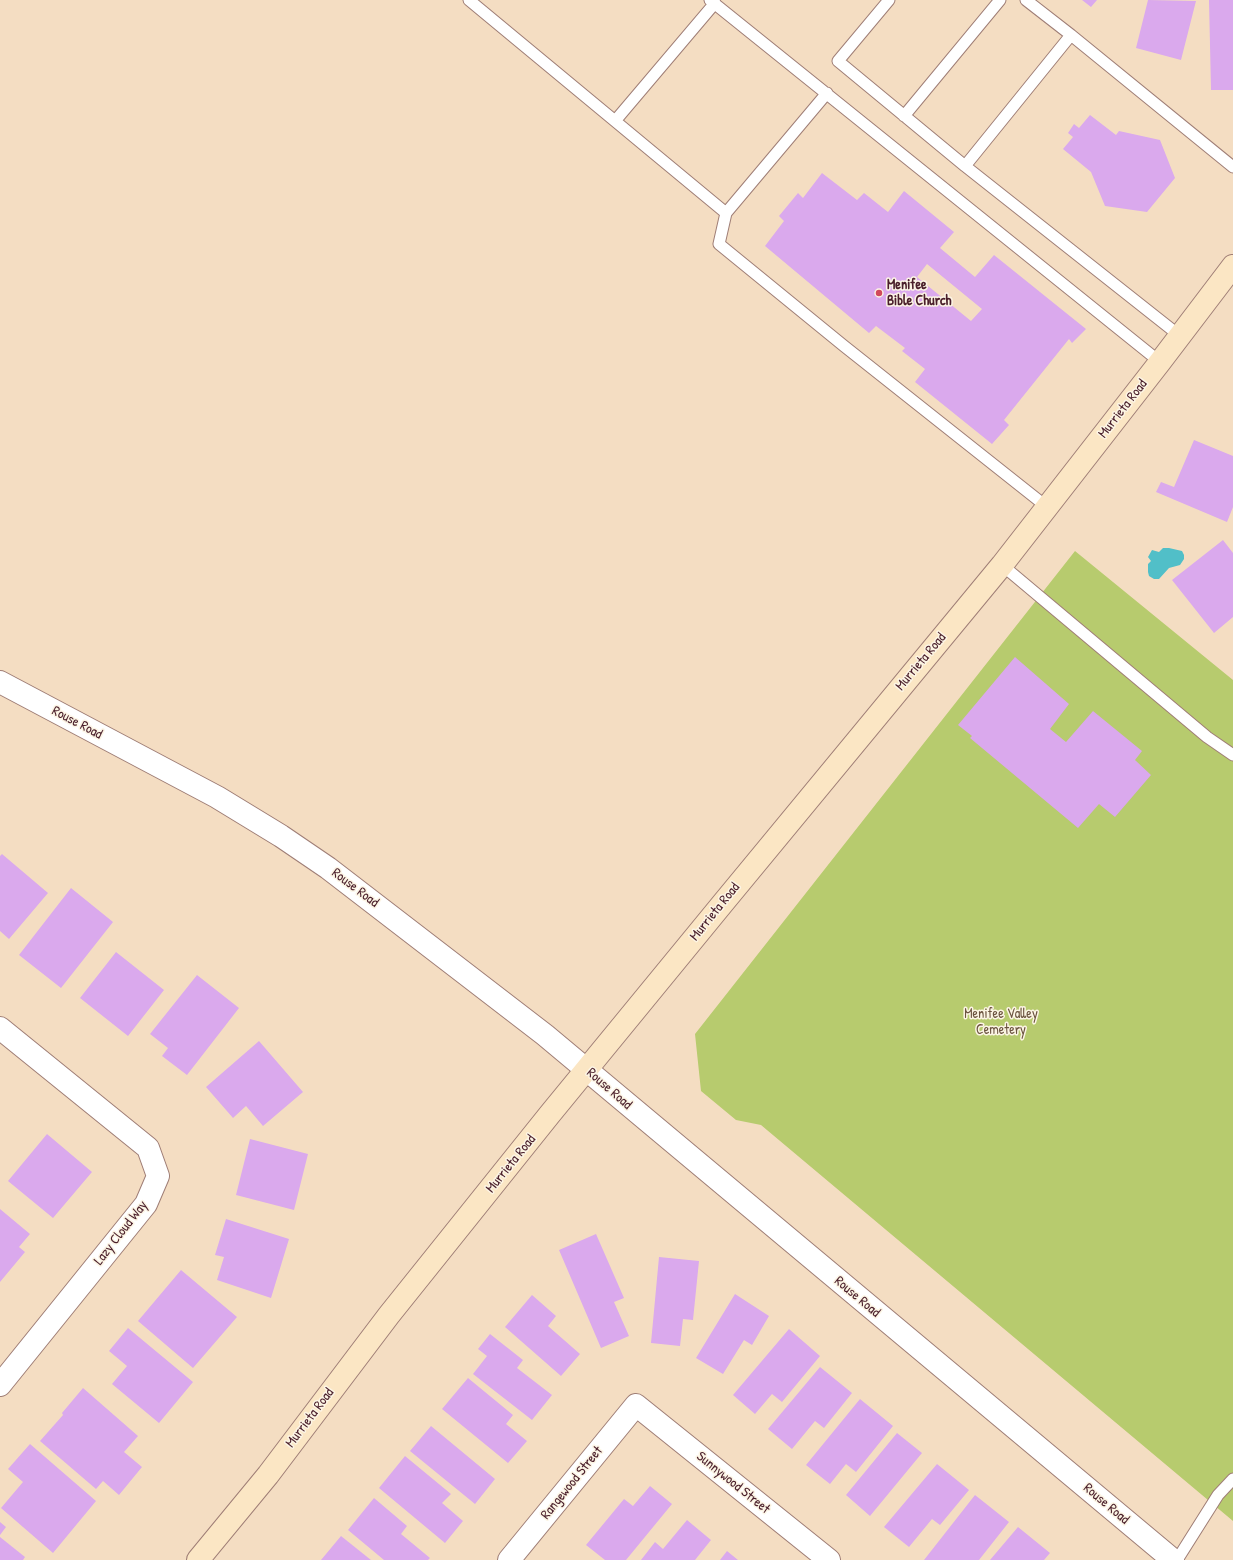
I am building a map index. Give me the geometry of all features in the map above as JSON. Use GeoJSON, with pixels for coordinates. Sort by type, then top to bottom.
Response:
{"type":"FeatureCollection","features":[{"type":"Feature","properties":{"kind":"main road","name":"Murrieta Road"},"geometry":{"type":"LineString","coordinates":[[198,1560],[268,1475],[389,1315],[586,1070],[722,902],[1002,565],[1233,266]]}},
{"type":"Feature","properties":{"kind":"street","name":"Rouse Road"},"geometry":{"type":"LineString","coordinates":[[0,682],[217,797],[281,836],[328,868],[545,1035],[1173,1560]]}},
{"type":"Feature","properties":{"kind":"street","name":"Lazy Cloud Way"},"geometry":{"type":"LineString","coordinates":[[0,1028],[148,1148],[158,1176],[146,1204],[0,1385]]}},
{"type":"Feature","properties":{"kind":"street","name":"Rangewood Street"},"geometry":{"type":"LineString","coordinates":[[509,1560],[636,1405]]}},
{"type":"Feature","properties":{"kind":"street","name":"Sunnywood Street"},"geometry":{"type":"LineString","coordinates":[[636,1405],[829,1560]]}},
{"type":"Feature","properties":{"kind":"lane"},"geometry":{"type":"LineString","coordinates":[[469,0],[726,213]]}},
{"type":"Feature","properties":{"kind":"lane"},"geometry":{"type":"LineString","coordinates":[[889,0],[838,61],[966,166],[1180,336]]}},
{"type":"Feature","properties":{"kind":"lane"},"geometry":{"type":"LineString","coordinates":[[904,116],[1000,0]]}},
{"type":"Feature","properties":{"kind":"lane"},"geometry":{"type":"LineString","coordinates":[[1026,0],[1233,167]]}},
{"type":"Feature","properties":{"kind":"lane"},"geometry":{"type":"LineString","coordinates":[[615,121],[713,2],[1160,362]]}},
{"type":"Feature","properties":{"kind":"lane"},"geometry":{"type":"LineString","coordinates":[[966,166],[1071,35]]}},
{"type":"Feature","properties":{"kind":"lane"},"geometry":{"type":"LineString","coordinates":[[827,94],[726,213],[720,244],[844,346],[1047,508]]}},
{"type":"Feature","properties":{"kind":"lane"},"geometry":{"type":"LineString","coordinates":[[1002,565],[1207,737],[1233,755]]}},
{"type":"Feature","properties":{"kind":"lane"},"geometry":{"type":"LineString","coordinates":[[1177,1560],[1218,1495],[1233,1479]]}},
{"type":"Feature","properties":{"kind":"green space","name":"Menifee Valley Cemetery"},"geometry":{"type":"Polygon","coordinates":[[[1075,551],[1233,680],[1233,1521],[761,1125],[736,1120],[701,1091],[695,1034],[1075,551]]]}},
{"type":"Feature","properties":{"kind":"water"},"geometry":{"type":"Polygon","coordinates":[[[1163,548],[1182,551],[1184,559],[1180,565],[1169,568],[1159,579],[1154,579],[1149,576],[1148,564],[1151,561],[1148,557],[1152,550],[1159,552],[1163,548]]]}},
{"type":"Feature","properties":{"kind":"building"},"geometry":{"type":"Polygon","coordinates":[[[1082,0],[1097,0],[1091,7],[1082,0]]]}},
{"type":"Feature","properties":{"kind":"building"},"geometry":{"type":"Polygon","coordinates":[[[1148,0],[1196,1],[1181,60],[1136,48],[1148,0]]]}},
{"type":"Feature","properties":{"kind":"building"},"geometry":{"type":"Polygon","coordinates":[[[1209,0],[1233,0],[1233,90],[1211,90],[1209,0]]]}},
{"type":"Feature","properties":{"kind":"building"},"geometry":{"type":"Polygon","coordinates":[[[1090,115],[1116,135],[1119,131],[1160,140],[1175,178],[1147,212],[1105,206],[1091,172],[1063,149],[1073,137],[1068,133],[1074,124],[1079,128],[1090,115]]]}},
{"type":"Feature","properties":{"kind":"building","name":"Menifee Bible Church"},"geometry":{"type":"Polygon","coordinates":[[[822,173],[857,200],[864,193],[888,212],[904,191],[954,232],[940,248],[975,277],[994,255],[1086,329],[1072,343],[1069,339],[1004,420],[1009,425],[992,444],[915,382],[925,369],[902,351],[905,348],[876,326],[869,333],[765,246],[784,221],[779,216],[798,193],[803,198],[822,173]],[[927,264],[917,277],[971,321],[982,309],[927,264]]]}},
{"type":"Feature","properties":{"kind":"building"},"geometry":{"type":"Polygon","coordinates":[[[1194,440],[1233,456],[1233,507],[1227,522],[1156,492],[1161,482],[1174,487],[1194,440]]]}},
{"type":"Feature","properties":{"kind":"building"},"geometry":{"type":"Polygon","coordinates":[[[1223,540],[1233,553],[1233,617],[1214,633],[1172,580],[1223,540]]]}},
{"type":"Feature","properties":{"kind":"building"},"geometry":{"type":"Polygon","coordinates":[[[1015,657],[1069,704],[1050,729],[1066,742],[1093,711],[1142,751],[1135,760],[1151,775],[1115,817],[1099,804],[1078,828],[970,738],[972,736],[958,725],[1015,657]]]}},
{"type":"Feature","properties":{"kind":"building"},"geometry":{"type":"Polygon","coordinates":[[[2,854],[48,893],[9,939],[0,931],[0,856],[2,854]]]}},
{"type":"Feature","properties":{"kind":"building"},"geometry":{"type":"Polygon","coordinates":[[[71,888],[113,922],[61,988],[19,955],[71,888]]]}},
{"type":"Feature","properties":{"kind":"building"},"geometry":{"type":"Polygon","coordinates":[[[116,952],[164,990],[128,1036],[80,998],[116,952]]]}},
{"type":"Feature","properties":{"kind":"building"},"geometry":{"type":"Polygon","coordinates":[[[197,975],[239,1008],[187,1075],[162,1056],[168,1048],[150,1034],[197,975]]]}},
{"type":"Feature","properties":{"kind":"building"},"geometry":{"type":"Polygon","coordinates":[[[259,1041],[303,1092],[263,1126],[246,1106],[233,1118],[206,1087],[259,1041]]]}},
{"type":"Feature","properties":{"kind":"building"},"geometry":{"type":"Polygon","coordinates":[[[47,1134],[92,1172],[53,1218],[8,1181],[47,1134]]]}},
{"type":"Feature","properties":{"kind":"building"},"geometry":{"type":"Polygon","coordinates":[[[250,1139],[308,1154],[294,1210],[236,1195],[250,1139]]]}},
{"type":"Feature","properties":{"kind":"building"},"geometry":{"type":"Polygon","coordinates":[[[0,1209],[30,1234],[19,1247],[25,1252],[0,1282],[0,1209]]]}},
{"type":"Feature","properties":{"kind":"building"},"geometry":{"type":"Polygon","coordinates":[[[226,1219],[289,1239],[271,1298],[217,1280],[224,1257],[215,1255],[226,1219]]]}},
{"type":"Feature","properties":{"kind":"building"},"geometry":{"type":"Polygon","coordinates":[[[596,1234],[624,1298],[614,1302],[629,1336],[601,1348],[559,1250],[596,1234]]]}},
{"type":"Feature","properties":{"kind":"building"},"geometry":{"type":"Polygon","coordinates":[[[659,1257],[699,1261],[693,1320],[683,1319],[680,1346],[651,1343],[659,1257]]]}},
{"type":"Feature","properties":{"kind":"building"},"geometry":{"type":"Polygon","coordinates":[[[181,1270],[237,1317],[193,1368],[138,1321],[181,1270]]]}},
{"type":"Feature","properties":{"kind":"building"},"geometry":{"type":"Polygon","coordinates":[[[735,1294],[769,1316],[752,1345],[744,1340],[723,1374],[696,1358],[735,1294]]]}},
{"type":"Feature","properties":{"kind":"building"},"geometry":{"type":"Polygon","coordinates":[[[532,1295],[556,1316],[548,1326],[580,1354],[561,1376],[505,1327],[532,1295]]]}},
{"type":"Feature","properties":{"kind":"building"},"geometry":{"type":"Polygon","coordinates":[[[128,1328],[193,1382],[159,1423],[112,1384],[127,1366],[109,1351],[128,1328]]]}},
{"type":"Feature","properties":{"kind":"building"},"geometry":{"type":"Polygon","coordinates":[[[789,1329],[820,1356],[782,1402],[772,1394],[755,1414],[733,1395],[789,1329]]]}},
{"type":"Feature","properties":{"kind":"building"},"geometry":{"type":"Polygon","coordinates":[[[490,1334],[523,1360],[517,1368],[552,1395],[532,1420],[473,1374],[487,1356],[478,1349],[490,1334]]]}},
{"type":"Feature","properties":{"kind":"building"},"geometry":{"type":"Polygon","coordinates":[[[820,1367],[852,1393],[824,1428],[815,1421],[792,1449],[768,1429],[820,1367]]]}},
{"type":"Feature","properties":{"kind":"building"},"geometry":{"type":"Polygon","coordinates":[[[468,1378],[513,1415],[506,1424],[527,1441],[508,1463],[442,1409],[468,1378]]]}},
{"type":"Feature","properties":{"kind":"building"},"geometry":{"type":"Polygon","coordinates":[[[83,1388],[138,1436],[124,1452],[142,1467],[119,1495],[103,1481],[96,1489],[40,1441],[63,1415],[62,1413],[83,1388]]]}},
{"type":"Feature","properties":{"kind":"building"},"geometry":{"type":"Polygon","coordinates":[[[860,1399],[893,1426],[856,1472],[846,1464],[830,1484],[806,1465],[860,1399]]]}},
{"type":"Feature","properties":{"kind":"building"},"geometry":{"type":"Polygon","coordinates":[[[431,1426],[495,1479],[475,1504],[410,1451],[431,1426]]]}},
{"type":"Feature","properties":{"kind":"building"},"geometry":{"type":"Polygon","coordinates":[[[897,1433],[922,1453],[870,1516],[846,1495],[897,1433]]]}},
{"type":"Feature","properties":{"kind":"building"},"geometry":{"type":"Polygon","coordinates":[[[30,1444],[96,1501],[53,1553],[1,1508],[23,1482],[8,1469],[30,1444]]]}},
{"type":"Feature","properties":{"kind":"building"},"geometry":{"type":"Polygon","coordinates":[[[405,1456],[451,1494],[442,1503],[463,1521],[445,1543],[379,1488],[405,1456]]]}},
{"type":"Feature","properties":{"kind":"building"},"geometry":{"type":"Polygon","coordinates":[[[937,1464],[969,1490],[940,1525],[932,1519],[909,1547],[884,1527],[937,1464]]]}},
{"type":"Feature","properties":{"kind":"building"},"geometry":{"type":"Polygon","coordinates":[[[650,1486],[672,1504],[626,1560],[605,1560],[586,1545],[624,1499],[633,1506],[650,1486]]]}},
{"type":"Feature","properties":{"kind":"building"},"geometry":{"type":"Polygon","coordinates":[[[975,1495],[1009,1522],[979,1560],[924,1560],[975,1495]]]}},
{"type":"Feature","properties":{"kind":"building"},"geometry":{"type":"Polygon","coordinates":[[[374,1498],[407,1526],[401,1534],[430,1558],[428,1560],[384,1560],[348,1530],[374,1498]]]}},
{"type":"Feature","properties":{"kind":"building"},"geometry":{"type":"Polygon","coordinates":[[[687,1520],[711,1540],[695,1560],[641,1560],[655,1542],[663,1549],[687,1520]]]}},
{"type":"Feature","properties":{"kind":"building"},"geometry":{"type":"Polygon","coordinates":[[[0,1522],[6,1527],[0,1535],[0,1522]]]}},
{"type":"Feature","properties":{"kind":"building"},"geometry":{"type":"Polygon","coordinates":[[[1018,1527],[1050,1553],[1044,1560],[990,1560],[1018,1527]]]}},
{"type":"Feature","properties":{"kind":"building"},"geometry":{"type":"Polygon","coordinates":[[[341,1536],[371,1560],[321,1560],[341,1536]]]}},
{"type":"Feature","properties":{"kind":"building"},"geometry":{"type":"Polygon","coordinates":[[[0,1537],[25,1557],[23,1560],[0,1560],[0,1537]]]}},
{"type":"Feature","properties":{"kind":"building"},"geometry":{"type":"Polygon","coordinates":[[[727,1551],[738,1560],[720,1560],[727,1551]]]}},
{"type":"Feature","properties":{"kind":"place","name":"Menifee Bible Church"},"geometry":{"type":"Point","coordinates":[879,293]}}]}
